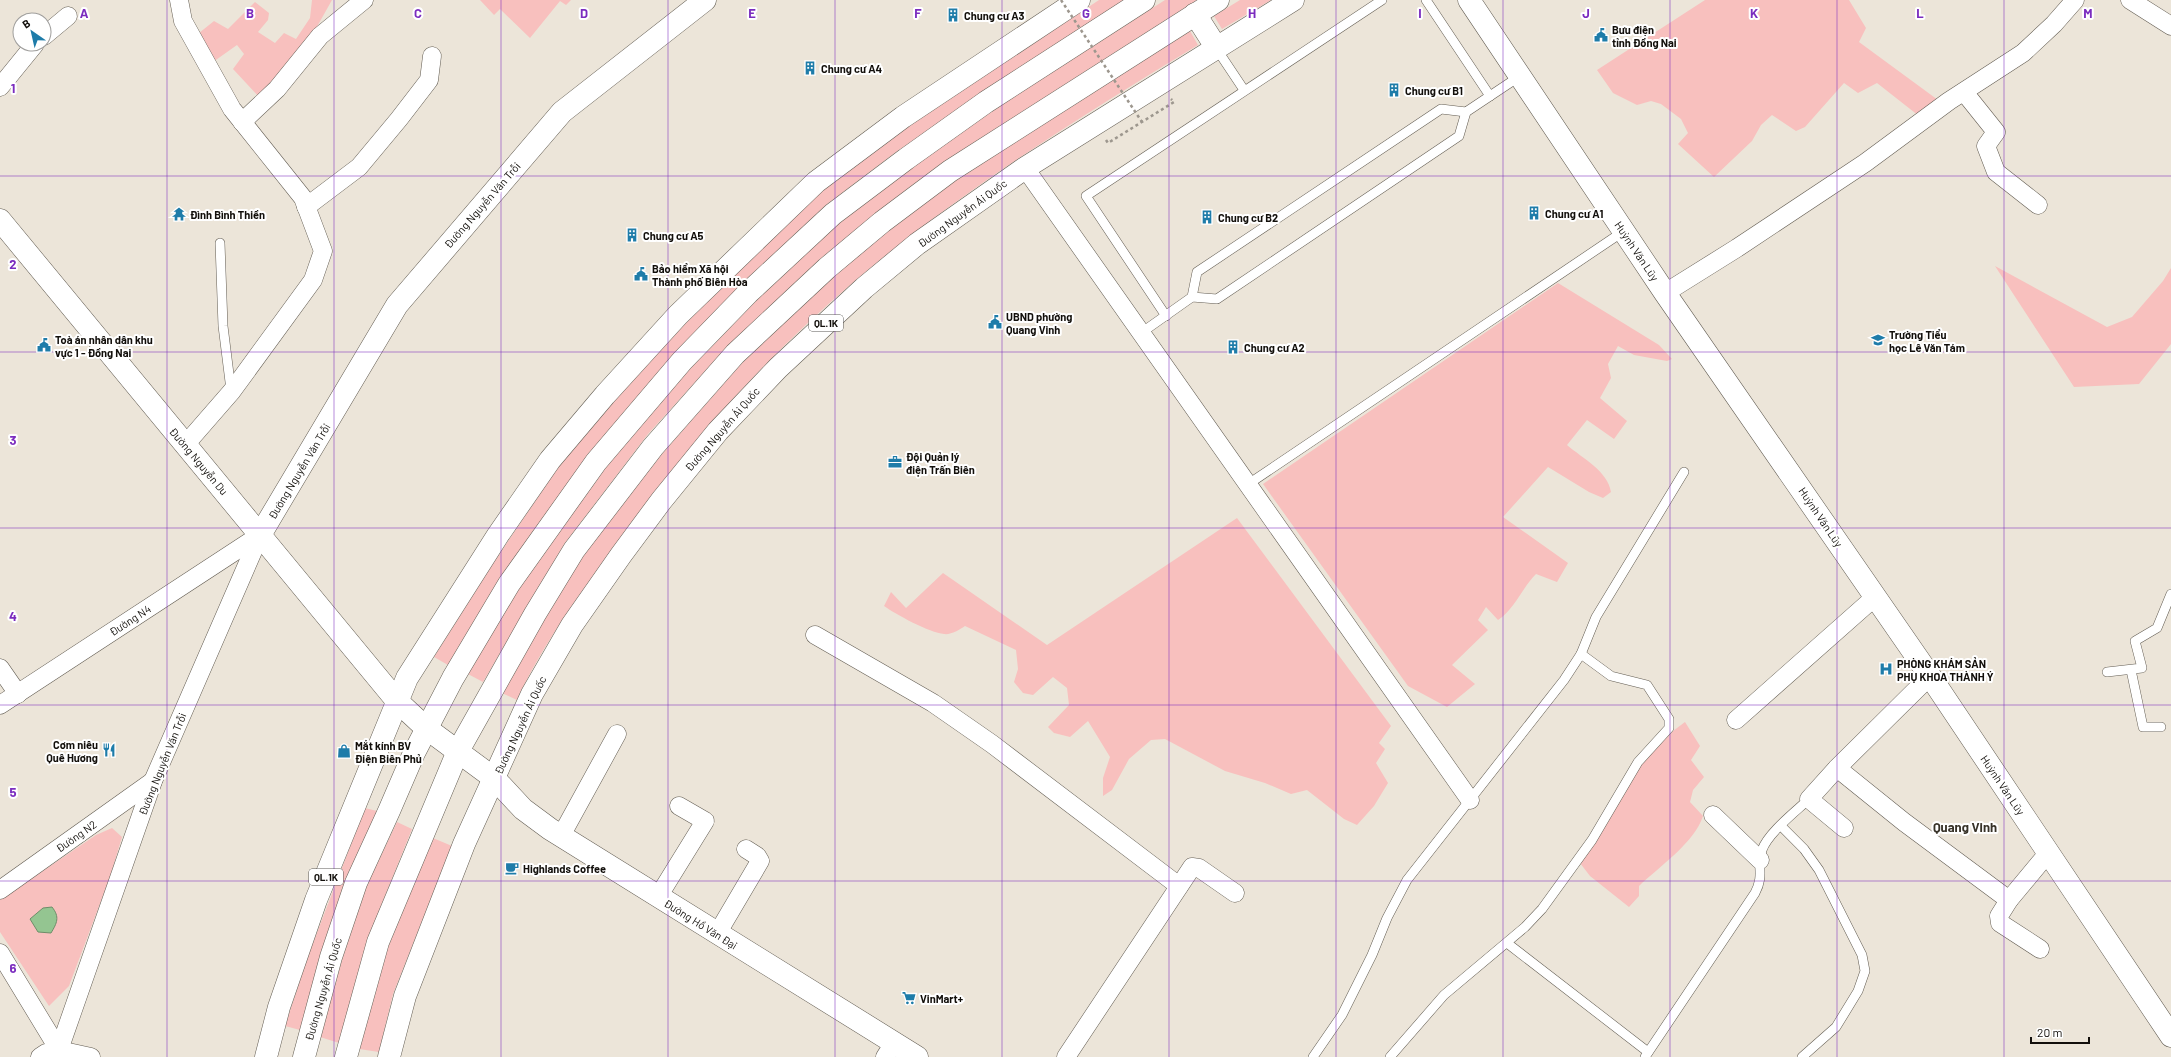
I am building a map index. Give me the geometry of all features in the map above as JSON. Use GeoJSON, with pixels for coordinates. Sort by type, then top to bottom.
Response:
{"type":"FeatureCollection","features":[{"type":"Feature","properties":{"kind":"main road","name":"Đường Nguyễn Văn Trỗi"},"geometry":{"type":"LineString","coordinates":[[260,535],[397,305],[562,112],[704,0]]}},
{"type":"Feature","properties":{"kind":"main road","name":"QL.1K"},"geometry":{"type":"LineString","coordinates":[[266,1057],[279,1007],[316,900],[407,678],[550,460],[605,395],[678,315],[816,182],[903,117],[1079,0]]}},
{"type":"Feature","properties":{"kind":"main road","name":"Đường Nguyễn Ái Quốc"},"geometry":{"type":"LineString","coordinates":[[304,1057],[331,957],[356,883],[426,728],[453,678],[509,584],[596,462],[682,361],[748,294],[833,214],[906,159],[986,102],[1144,0]]}},
{"type":"Feature","properties":{"kind":"main road"},"geometry":{"type":"LineString","coordinates":[[346,1057],[378,942],[458,751],[535,614],[574,550],[653,446],[735,354],[827,268],[882,222],[950,171],[1218,0]]}},
{"type":"Feature","properties":{"kind":"main road","name":"Đường Nguyễn Ái Quốc"},"geometry":{"type":"LineString","coordinates":[[389,1057],[404,996],[464,844],[495,779],[532,694],[572,625],[661,500],[718,431],[778,368],[864,288],[918,244],[1025,168],[1293,0]]}},
{"type":"Feature","properties":{"kind":"main road","name":"Huỳnh Văn Lũy"},"geometry":{"type":"LineString","coordinates":[[1469,0],[1521,75],[1665,293],[1930,676],[2171,1036]]}},
{"type":"Feature","properties":{"kind":"main road"},"geometry":{"type":"LineString","coordinates":[[1195,14],[1216,47]]}},
{"type":"Feature","properties":{"kind":"main road","name":"Đường Nguyễn Du"},"geometry":{"type":"LineString","coordinates":[[0,220],[397,701],[426,728],[458,751]]}},
{"type":"Feature","properties":{"kind":"main road","name":"Đường Hồ Văn Đại"},"geometry":{"type":"LineString","coordinates":[[458,751],[495,779],[523,809],[561,836],[717,934],[890,1050],[916,1057]]}},
{"type":"Feature","properties":{"kind":"street"},"geometry":{"type":"LineString","coordinates":[[179,0],[183,21],[232,109],[303,198],[323,251],[313,280],[232,391],[185,445]]}},
{"type":"Feature","properties":{"kind":"street"},"geometry":{"type":"LineString","coordinates":[[242,122],[277,89],[320,36],[364,0]]}},
{"type":"Feature","properties":{"kind":"street"},"geometry":{"type":"LineString","coordinates":[[1665,293],[1737,248],[1865,163],[1964,92],[2023,53],[2054,24],[2075,0]]}},
{"type":"Feature","properties":{"kind":"street"},"geometry":{"type":"LineString","coordinates":[[2130,0],[2171,26]]}},
{"type":"Feature","properties":{"kind":"street"},"geometry":{"type":"LineString","coordinates":[[52,29],[68,16]]}},
{"type":"Feature","properties":{"kind":"street"},"geometry":{"type":"LineString","coordinates":[[0,88],[29,52]]}},
{"type":"Feature","properties":{"kind":"street"},"geometry":{"type":"LineString","coordinates":[[306,207],[359,167],[400,119],[429,80],[432,56]]}},
{"type":"Feature","properties":{"kind":"street"},"geometry":{"type":"LineString","coordinates":[[1964,92],[1996,132],[1986,146],[1994,168],[2038,205]]}},
{"type":"Feature","properties":{"kind":"street"},"geometry":{"type":"LineString","coordinates":[[1025,168],[1470,800]]}},
{"type":"Feature","properties":{"kind":"street","name":"Đường N4"},"geometry":{"type":"LineString","coordinates":[[0,705],[260,535]]}},
{"type":"Feature","properties":{"kind":"street","name":"Đường Nguyễn Văn Trỗi"},"geometry":{"type":"LineString","coordinates":[[59,1050],[153,781],[260,535]]}},
{"type":"Feature","properties":{"kind":"street"},"geometry":{"type":"LineString","coordinates":[[1736,720],[1875,597]]}},
{"type":"Feature","properties":{"kind":"street"},"geometry":{"type":"LineString","coordinates":[[815,635],[940,708],[992,744],[1179,886]]}},
{"type":"Feature","properties":{"kind":"street"},"geometry":{"type":"LineString","coordinates":[[0,668],[18,694]]}},
{"type":"Feature","properties":{"kind":"street"},"geometry":{"type":"LineString","coordinates":[[1844,828],[1809,799],[1837,768],[1930,676]]}},
{"type":"Feature","properties":{"kind":"street"},"geometry":{"type":"LineString","coordinates":[[561,836],[617,734]]}},
{"type":"Feature","properties":{"kind":"street"},"geometry":{"type":"LineString","coordinates":[[1837,768],[1904,822],[2009,900]]}},
{"type":"Feature","properties":{"kind":"street","name":"Đường N2"},"geometry":{"type":"LineString","coordinates":[[0,890],[153,781]]}},
{"type":"Feature","properties":{"kind":"street"},"geometry":{"type":"LineString","coordinates":[[658,897],[705,821],[679,806]]}},
{"type":"Feature","properties":{"kind":"street"},"geometry":{"type":"LineString","coordinates":[[1713,815],[1760,860]]}},
{"type":"Feature","properties":{"kind":"street"},"geometry":{"type":"LineString","coordinates":[[717,934],[760,861],[757,856],[746,849]]}},
{"type":"Feature","properties":{"kind":"street"},"geometry":{"type":"LineString","coordinates":[[2040,949],[2000,923],[1999,916],[2009,900],[2048,853]]}},
{"type":"Feature","properties":{"kind":"street"},"geometry":{"type":"LineString","coordinates":[[1066,1057],[1179,886],[1195,866],[1235,893]]}},
{"type":"Feature","properties":{"kind":"street"},"geometry":{"type":"LineString","coordinates":[[0,953],[59,1050]]}},
{"type":"Feature","properties":{"kind":"street"},"geometry":{"type":"LineString","coordinates":[[40,1057],[46,1053],[59,1050],[91,1057]]}},
{"type":"Feature","properties":{"kind":"lane"},"geometry":{"type":"LineString","coordinates":[[1166,316],[1086,196],[1382,0]]}},
{"type":"Feature","properties":{"kind":"lane"},"geometry":{"type":"LineString","coordinates":[[1426,0],[1490,96]]}},
{"type":"Feature","properties":{"kind":"lane"},"geometry":{"type":"LineString","coordinates":[[1216,47],[1244,90]]}},
{"type":"Feature","properties":{"kind":"lane"},"geometry":{"type":"LineString","coordinates":[[1192,297],[1217,300],[1459,136],[1466,112],[1521,75]]}},
{"type":"Feature","properties":{"kind":"lane"},"geometry":{"type":"LineString","coordinates":[[1141,333],[1192,297],[1197,272],[1204,267],[1441,109],[1466,112]]}},
{"type":"Feature","properties":{"kind":"lane"},"geometry":{"type":"LineString","coordinates":[[1247,485],[1624,231]]}},
{"type":"Feature","properties":{"kind":"lane"},"geometry":{"type":"LineString","coordinates":[[220,243],[223,326],[232,391]]}},
{"type":"Feature","properties":{"kind":"lane"},"geometry":{"type":"LineString","coordinates":[[1313,1057],[1342,1015],[1407,880],[1564,680],[1581,654],[1596,617],[1684,472]]}},
{"type":"Feature","properties":{"kind":"lane"},"geometry":{"type":"LineString","coordinates":[[2107,672],[2142,668],[2135,641],[2157,628],[2171,594]]}},
{"type":"Feature","properties":{"kind":"lane"},"geometry":{"type":"LineString","coordinates":[[1390,1057],[1444,995],[1507,943],[1542,909],[1592,840],[1638,762],[1669,728],[1669,719],[1646,685],[1611,676],[1581,654]]}},
{"type":"Feature","properties":{"kind":"lane"},"geometry":{"type":"LineString","coordinates":[[2131,670],[2143,727],[2161,727]]}},
{"type":"Feature","properties":{"kind":"lane"},"geometry":{"type":"LineString","coordinates":[[1507,943],[1647,1055],[1755,892],[1761,877],[1760,860],[1766,842],[1809,799]]}},
{"type":"Feature","properties":{"kind":"lane"},"geometry":{"type":"LineString","coordinates":[[1781,826],[1804,849],[1819,870],[1862,955],[1865,971],[1858,991],[1836,1027],[1802,1057]]}},
{"type":"Feature","properties":{"kind":"path"},"geometry":{"type":"LineString","coordinates":[[1061,0],[1142,122]]}},
{"type":"Feature","properties":{"kind":"path"},"geometry":{"type":"LineString","coordinates":[[1108,143],[1174,102]]}},
{"type":"Feature","properties":{"kind":"shaded area"},"geometry":{"type":"Polygon","coordinates":[[[312,0],[332,0],[314,32],[259,97],[233,69],[244,54],[237,45],[213,62],[199,33],[214,21],[228,29],[255,2],[269,13],[268,20],[258,32],[275,43],[284,33],[296,39],[310,18],[312,0]]]}},
{"type":"Feature","properties":{"kind":"shaded area"},"geometry":{"type":"Polygon","coordinates":[[[480,0],[571,0],[566,5],[560,1],[530,38],[500,9],[494,15],[480,0]]]}},
{"type":"Feature","properties":{"kind":"shaded area"},"geometry":{"type":"Polygon","coordinates":[[[1099,0],[1124,0],[999,81],[896,152],[826,205],[751,276],[500,578],[448,665],[434,657],[492,565],[559,466],[614,401],[685,324],[823,190],[908,127],[1099,0]]]}},
{"type":"Feature","properties":{"kind":"shaded area"},"geometry":{"type":"Polygon","coordinates":[[[1165,0],[1197,0],[942,163],[877,212],[819,260],[727,347],[648,434],[565,543],[483,682],[468,674],[518,590],[607,466],[688,371],[761,296],[840,222],[935,151],[1006,102],[1165,0]]]}},
{"type":"Feature","properties":{"kind":"shaded area"},"geometry":{"type":"Polygon","coordinates":[[[1240,0],[1271,0],[1222,29],[1214,16],[1240,0]]]}},
{"type":"Feature","properties":{"kind":"shaded area"},"geometry":{"type":"Polygon","coordinates":[[[1705,0],[1849,0],[1866,28],[1859,42],[1938,100],[1919,116],[1877,83],[1858,93],[1844,83],[1805,127],[1796,131],[1772,115],[1761,125],[1752,141],[1714,177],[1678,144],[1688,133],[1681,119],[1661,104],[1651,101],[1637,105],[1613,93],[1597,70],[1705,0]]]}},
{"type":"Feature","properties":{"kind":"shaded area"},"geometry":{"type":"Polygon","coordinates":[[[1190,31],[1198,45],[1066,127],[980,185],[897,246],[823,308],[729,403],[671,471],[576,599],[539,658],[517,700],[502,693],[545,617],[585,553],[662,454],[742,363],[840,270],[953,182],[1190,31]]]}},
{"type":"Feature","properties":{"kind":"shaded area"},"geometry":{"type":"Polygon","coordinates":[[[1995,266],[2107,327],[2132,317],[2163,281],[2171,268],[2171,344],[2139,384],[2074,387],[1995,266]]]}},
{"type":"Feature","properties":{"kind":"shaded area"},"geometry":{"type":"Polygon","coordinates":[[[1558,283],[1659,345],[1672,359],[1667,361],[1634,355],[1618,346],[1608,364],[1611,378],[1600,398],[1627,421],[1614,439],[1587,420],[1567,445],[1600,471],[1609,484],[1611,492],[1603,498],[1589,492],[1548,467],[1503,517],[1568,563],[1557,582],[1536,574],[1509,611],[1498,620],[1486,607],[1478,620],[1488,630],[1452,665],[1475,684],[1447,707],[1408,686],[1263,484],[1558,283]]]}},
{"type":"Feature","properties":{"kind":"shaded area"},"geometry":{"type":"Polygon","coordinates":[[[1237,518],[1391,726],[1379,743],[1385,749],[1376,763],[1388,783],[1374,806],[1357,825],[1344,819],[1307,790],[1291,794],[1265,783],[1225,771],[1165,739],[1151,740],[1129,759],[1112,790],[1103,796],[1103,778],[1110,757],[1088,721],[1070,737],[1054,733],[1048,727],[1069,705],[1067,688],[1053,677],[1033,695],[1023,693],[1014,682],[1018,669],[1016,650],[965,626],[949,634],[938,633],[896,614],[884,606],[891,592],[906,608],[943,573],[1047,645],[1237,518]]]}},
{"type":"Feature","properties":{"kind":"shaded area"},"geometry":{"type":"Polygon","coordinates":[[[1685,722],[1700,746],[1691,760],[1704,777],[1693,790],[1690,802],[1703,816],[1699,826],[1685,845],[1639,886],[1639,896],[1629,907],[1590,876],[1580,863],[1642,764],[1673,731],[1685,722]]]}},
{"type":"Feature","properties":{"kind":"shaded area"},"geometry":{"type":"Polygon","coordinates":[[[365,808],[377,811],[346,878],[321,953],[300,1030],[285,1026],[308,956],[365,808]]]}},
{"type":"Feature","properties":{"kind":"shaded area"},"geometry":{"type":"Polygon","coordinates":[[[397,822],[412,829],[369,936],[339,1043],[320,1037],[342,960],[366,887],[397,822]]]}},
{"type":"Feature","properties":{"kind":"shaded area"},"geometry":{"type":"Polygon","coordinates":[[[112,828],[122,837],[110,877],[69,986],[49,1006],[0,932],[0,900],[96,835],[112,828]]]}},
{"type":"Feature","properties":{"kind":"shaded area"},"geometry":{"type":"Polygon","coordinates":[[[433,838],[452,846],[393,994],[379,1052],[359,1049],[388,947],[433,838]]]}},
{"type":"Feature","properties":{"kind":"shaded area"},"geometry":{"type":"Polygon","coordinates":[[[52,907],[56,914],[57,920],[51,933],[38,932],[30,919],[43,908],[52,907]]]}},
{"type":"Feature","properties":{"kind":"place","name":"Chung cư A3"},"geometry":{"type":"Point","coordinates":[953,15]}},
{"type":"Feature","properties":{"kind":"place","name":"Bưu điện tỉnh Đồng Nai"},"geometry":{"type":"Point","coordinates":[1601,35]}},
{"type":"Feature","properties":{"kind":"place","name":"Chung cư A4"},"geometry":{"type":"Point","coordinates":[810,68]}},
{"type":"Feature","properties":{"kind":"place","name":"Chung cư B1"},"geometry":{"type":"Point","coordinates":[1394,90]}},
{"type":"Feature","properties":{"kind":"place","name":"Chung cư A1"},"geometry":{"type":"Point","coordinates":[1534,213]}},
{"type":"Feature","properties":{"kind":"place","name":"Đình Bình Thiền"},"geometry":{"type":"Point","coordinates":[179,214]}},
{"type":"Feature","properties":{"kind":"place","name":"Chung cư B2"},"geometry":{"type":"Point","coordinates":[1207,217]}},
{"type":"Feature","properties":{"kind":"place","name":"Chung cư A5"},"geometry":{"type":"Point","coordinates":[632,235]}},
{"type":"Feature","properties":{"kind":"place","name":"Bảo hiểm Xã hội Thành phố Biên Hòa"},"geometry":{"type":"Point","coordinates":[641,274]}},
{"type":"Feature","properties":{"kind":"place","name":"UBND phường Quang Vinh"},"geometry":{"type":"Point","coordinates":[995,322]}},
{"type":"Feature","properties":{"kind":"place","name":"Trường Tiểu học Lê Văn Tám"},"geometry":{"type":"Point","coordinates":[1878,340]}},
{"type":"Feature","properties":{"kind":"place","name":"Toà án nhân dân khu vực 1 - Đồng Nai"},"geometry":{"type":"Point","coordinates":[44,345]}},
{"type":"Feature","properties":{"kind":"place","name":"Chung cư A2"},"geometry":{"type":"Point","coordinates":[1233,347]}},
{"type":"Feature","properties":{"kind":"place","name":"Đội Quản lý điện Trấn Biên"},"geometry":{"type":"Point","coordinates":[895,462]}},
{"type":"Feature","properties":{"kind":"place","name":"PHÒNG KHÁM SẢN PHỤ KHOA THÀNH Ý"},"geometry":{"type":"Point","coordinates":[1886,669]}},
{"type":"Feature","properties":{"kind":"place","name":"Cơm niêu Quê Hương"},"geometry":{"type":"Point","coordinates":[109,750]}},
{"type":"Feature","properties":{"kind":"place","name":"Mắt kính BV Điện Biên Phủ"},"geometry":{"type":"Point","coordinates":[344,751]}},
{"type":"Feature","properties":{"kind":"place","name":"Highlands Coffee"},"geometry":{"type":"Point","coordinates":[512,868]}},
{"type":"Feature","properties":{"kind":"place","name":"VinMart+"},"geometry":{"type":"Point","coordinates":[909,998]}},
{"type":"Feature","properties":{"kind":"district","name":"Quang Vinh"},"geometry":{"type":"Point","coordinates":[1965,827]}}]}
